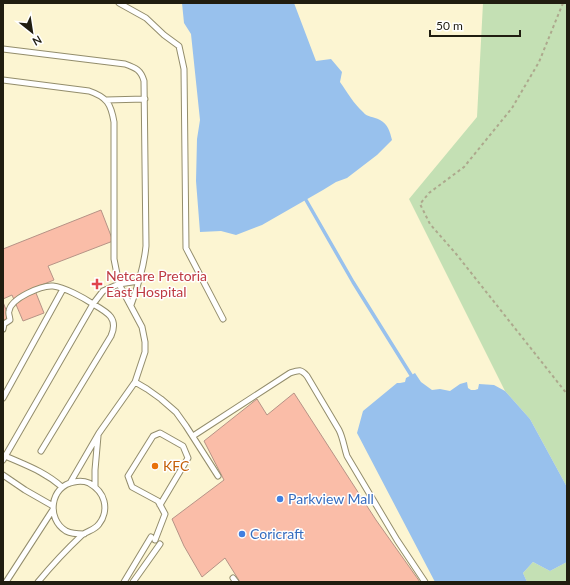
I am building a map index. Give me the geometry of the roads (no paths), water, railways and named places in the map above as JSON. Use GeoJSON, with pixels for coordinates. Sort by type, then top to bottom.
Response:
{"type":"FeatureCollection","features":[{"type":"Feature","properties":{"kind":"lane"},"geometry":{"type":"LineString","coordinates":[[120,3],[146,18],[164,35],[179,46],[184,69],[186,248],[223,318]]}},
{"type":"Feature","properties":{"kind":"lane"},"geometry":{"type":"LineString","coordinates":[[3,49],[125,64],[142,73],[145,99],[146,246],[145,260],[131,305]]}},
{"type":"Feature","properties":{"kind":"lane"},"geometry":{"type":"LineString","coordinates":[[3,80],[89,91],[98,94],[106,100],[114,122],[114,259],[119,284],[142,327],[145,352],[135,382],[98,433],[70,483]]}},
{"type":"Feature","properties":{"kind":"lane"},"geometry":{"type":"LineString","coordinates":[[106,100],[145,99]]}},
{"type":"Feature","properties":{"kind":"lane"},"geometry":{"type":"LineString","coordinates":[[62,487],[43,472],[4,457],[93,304],[104,291],[119,284],[139,281]]}},
{"type":"Feature","properties":{"kind":"lane"},"geometry":{"type":"LineString","coordinates":[[3,329],[4,324],[10,320],[9,311],[17,300],[47,286],[55,286],[84,298],[109,313],[113,322],[114,330],[111,336],[41,451]]}},
{"type":"Feature","properties":{"kind":"lane"},"geometry":{"type":"LineString","coordinates":[[3,398],[63,289]]}},
{"type":"Feature","properties":{"kind":"lane"},"geometry":{"type":"LineString","coordinates":[[193,436],[290,372],[298,370],[304,372],[339,430],[348,456],[397,540],[425,582]]}},
{"type":"Feature","properties":{"kind":"lane"},"geometry":{"type":"LineString","coordinates":[[135,382],[161,399],[176,412],[218,476]]}},
{"type":"Feature","properties":{"kind":"lane"},"geometry":{"type":"LineString","coordinates":[[124,582],[153,539],[165,514],[160,506],[158,501],[132,487],[128,476],[153,436],[160,432],[183,446],[188,458],[160,506]]}},
{"type":"Feature","properties":{"kind":"lane"},"geometry":{"type":"LineString","coordinates":[[95,486],[98,433]]}},
{"type":"Feature","properties":{"kind":"lane"},"geometry":{"type":"LineString","coordinates":[[3,475],[53,508],[55,519],[60,526],[75,534],[84,534],[92,531],[99,525],[103,518],[105,509],[101,493],[95,486],[87,482],[78,481],[62,487],[56,494],[53,508],[6,582]]}},
{"type":"Feature","properties":{"kind":"lane"},"geometry":{"type":"LineString","coordinates":[[38,582],[52,565],[84,534]]}},
{"type":"Feature","properties":{"kind":"lane"},"geometry":{"type":"LineString","coordinates":[[133,582],[160,544]]}},
{"type":"Feature","properties":{"kind":"water"},"geometry":{"type":"Polygon","coordinates":[[[182,3],[294,3],[316,61],[331,59],[342,72],[340,82],[354,102],[365,114],[383,122],[387,126],[392,140],[377,155],[347,178],[336,182],[262,225],[236,235],[221,231],[200,232],[196,181],[197,139],[200,120],[191,34],[184,23],[182,3]]]}},
{"type":"Feature","properties":{"kind":"water"},"geometry":{"type":"Polygon","coordinates":[[[415,373],[421,382],[432,390],[440,389],[450,391],[460,384],[467,382],[468,388],[471,390],[478,389],[479,384],[494,385],[505,391],[530,419],[567,487],[567,562],[550,571],[533,562],[523,573],[527,582],[435,582],[357,433],[363,411],[397,383],[405,382],[406,378],[415,373]]]}},
{"type":"Feature","properties":{"kind":"waterway"},"geometry":{"type":"LineString","coordinates":[[306,200],[353,282],[411,375]]}},
{"type":"Feature","properties":{"kind":"place","name":"Netcare Pretoria East Hospital"},"geometry":{"type":"Point","coordinates":[97,284]}},
{"type":"Feature","properties":{"kind":"place","name":"KFC"},"geometry":{"type":"Point","coordinates":[155,466]}},
{"type":"Feature","properties":{"kind":"place","name":"Parkview Mall"},"geometry":{"type":"Point","coordinates":[280,499]}},
{"type":"Feature","properties":{"kind":"place","name":"Coricraft"},"geometry":{"type":"Point","coordinates":[242,534]}}]}
